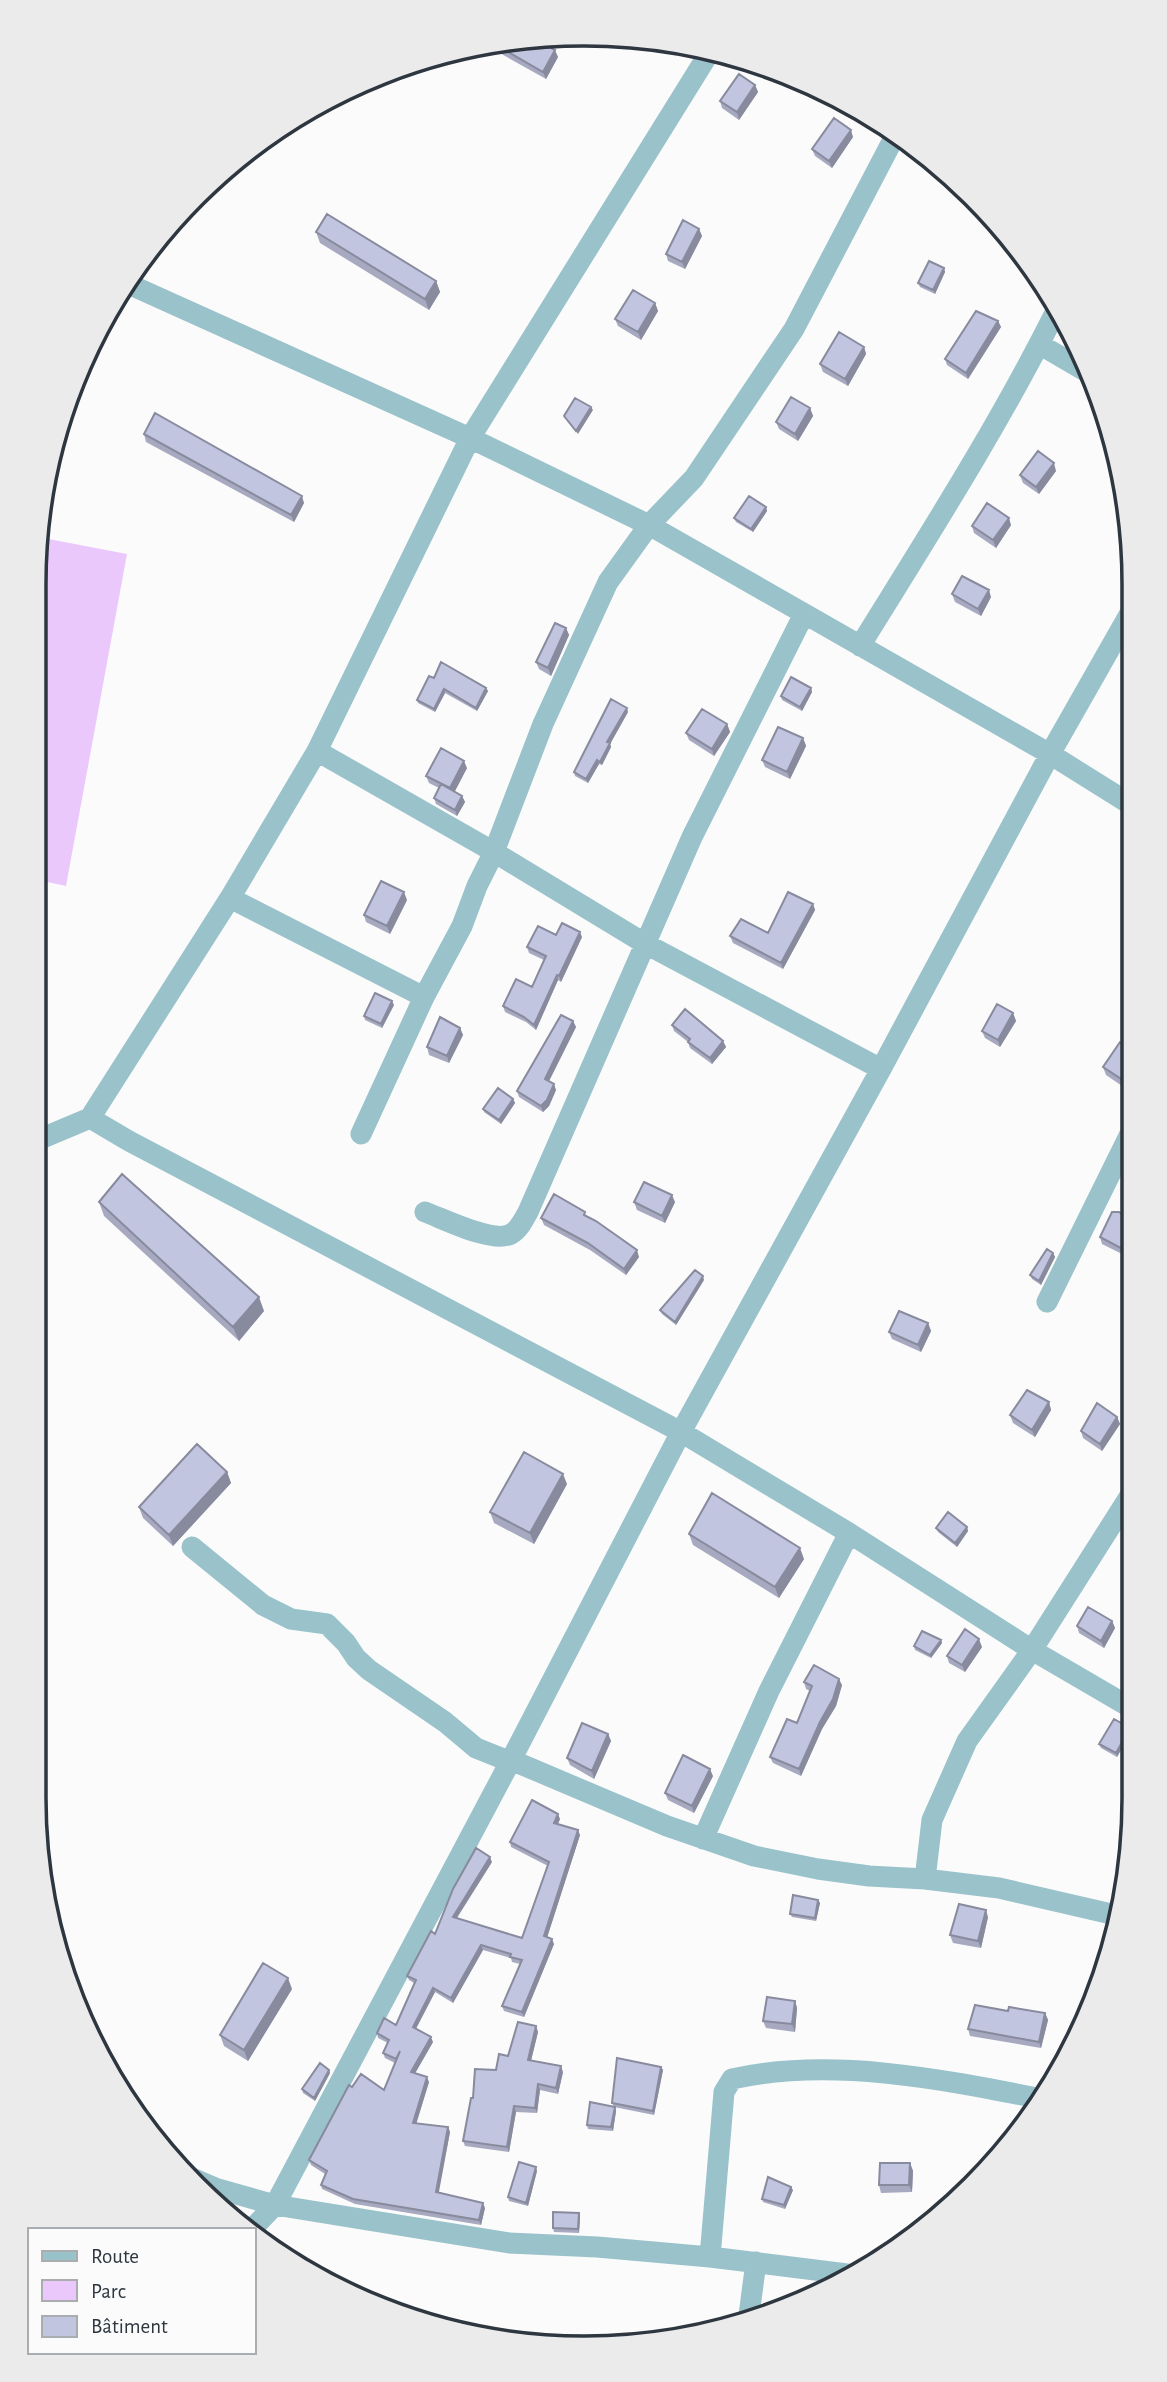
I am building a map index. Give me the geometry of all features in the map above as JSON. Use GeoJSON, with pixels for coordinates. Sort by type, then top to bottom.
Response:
{"type":"FeatureCollection","features":[{"type":"Feature","properties":{"kind":"street"},"geometry":{"type":"LineString","coordinates":[[46,1137],[90,1118],[230,898],[317,751],[470,438],[705,60]]}},
{"type":"Feature","properties":{"kind":"street"},"geometry":{"type":"LineString","coordinates":[[360,1134],[424,997],[462,926],[477,886],[494,852],[543,724],[608,582],[649,525],[694,478],[794,329],[891,143]]}},
{"type":"Feature","properties":{"kind":"street"},"geometry":{"type":"LineString","coordinates":[[135,287],[470,438],[649,525],[1122,798]]}},
{"type":"Feature","properties":{"kind":"street"},"geometry":{"type":"LineString","coordinates":[[860,646],[975,459],[1052,320]]}},
{"type":"Feature","properties":{"kind":"street"},"geometry":{"type":"LineString","coordinates":[[1039,344],[1075,365]]}},
{"type":"Feature","properties":{"kind":"street"},"geometry":{"type":"LineString","coordinates":[[425,1212],[490,1236],[502,1237],[514,1233],[534,1200],[692,837],[804,614]]}},
{"type":"Feature","properties":{"kind":"street"},"geometry":{"type":"LineString","coordinates":[[256,2225],[275,2205],[512,1760],[681,1432],[881,1069],[1049,754],[1122,627]]}},
{"type":"Feature","properties":{"kind":"street"},"geometry":{"type":"LineString","coordinates":[[317,751],[494,852],[644,943],[881,1069]]}},
{"type":"Feature","properties":{"kind":"street"},"geometry":{"type":"LineString","coordinates":[[230,898],[424,997]]}},
{"type":"Feature","properties":{"kind":"street"},"geometry":{"type":"LineString","coordinates":[[90,1118],[681,1432],[849,1533],[1032,1650],[1122,1703]]}},
{"type":"Feature","properties":{"kind":"street"},"geometry":{"type":"LineString","coordinates":[[1047,1302],[1122,1150]]}},
{"type":"Feature","properties":{"kind":"street"},"geometry":{"type":"LineString","coordinates":[[925,1879],[932,1820],[967,1741],[1032,1650],[1122,1508]]}},
{"type":"Feature","properties":{"kind":"street"},"geometry":{"type":"LineString","coordinates":[[703,1839],[769,1691],[849,1533]]}},
{"type":"Feature","properties":{"kind":"street"},"geometry":{"type":"LineString","coordinates":[[192,1547],[263,1605],[291,1619],[327,1624],[369,1670],[445,1722],[476,1748],[512,1760],[667,1826],[754,1856],[818,1869],[999,1888],[1109,1913]]}},
{"type":"Feature","properties":{"kind":"street"},"geometry":{"type":"LineString","coordinates":[[710,2257],[724,2092],[732,2079],[786,2071],[848,2071],[956,2082],[1031,2097]]}},
{"type":"Feature","properties":{"kind":"street"},"geometry":{"type":"LineString","coordinates":[[211,2186],[275,2205],[509,2243],[597,2247],[710,2257],[836,2273]]}},
{"type":"Feature","properties":{"kind":"street"},"geometry":{"type":"LineString","coordinates":[[751,2310],[756,2262]]}},
{"type":"Feature","properties":{"kind":"green space"},"geometry":{"type":"Polygon","coordinates":[[[48,539],[127,554],[66,886],[46,882],[48,539]]]}},
{"type":"Feature","properties":{"kind":"building"},"geometry":{"type":"Polygon","coordinates":[[[549,47],[555,50],[543,72],[507,51],[549,47]]]}},
{"type":"Feature","properties":{"kind":"building"},"geometry":{"type":"Polygon","coordinates":[[[739,74],[755,85],[737,112],[720,101],[739,74]]]}},
{"type":"Feature","properties":{"kind":"building"},"geometry":{"type":"Polygon","coordinates":[[[834,118],[851,130],[829,161],[812,149],[834,118]]]}},
{"type":"Feature","properties":{"kind":"building"},"geometry":{"type":"Polygon","coordinates":[[[327,214],[436,281],[425,299],[316,232],[327,214]]]}},
{"type":"Feature","properties":{"kind":"building"},"geometry":{"type":"Polygon","coordinates":[[[683,220],[699,229],[682,262],[666,254],[683,220]]]}},
{"type":"Feature","properties":{"kind":"building"},"geometry":{"type":"Polygon","coordinates":[[[929,261],[944,268],[933,290],[918,283],[929,261]]]}},
{"type":"Feature","properties":{"kind":"building"},"geometry":{"type":"Polygon","coordinates":[[[633,290],[655,303],[638,332],[615,319],[633,290]]]}},
{"type":"Feature","properties":{"kind":"building"},"geometry":{"type":"Polygon","coordinates":[[[976,311],[998,321],[966,373],[945,359],[976,311]]]}},
{"type":"Feature","properties":{"kind":"building"},"geometry":{"type":"Polygon","coordinates":[[[839,332],[864,347],[845,379],[820,364],[839,332]]]}},
{"type":"Feature","properties":{"kind":"building"},"geometry":{"type":"Polygon","coordinates":[[[791,397],[810,408],[795,434],[776,422],[791,397]]]}},
{"type":"Feature","properties":{"kind":"building"},"geometry":{"type":"Polygon","coordinates":[[[575,398],[591,407],[576,431],[564,416],[575,398]]]}},
{"type":"Feature","properties":{"kind":"building"},"geometry":{"type":"Polygon","coordinates":[[[155,413],[302,496],[291,515],[144,434],[155,413]]]}},
{"type":"Feature","properties":{"kind":"building"},"geometry":{"type":"Polygon","coordinates":[[[1038,451],[1054,463],[1036,487],[1020,475],[1038,451]]]}},
{"type":"Feature","properties":{"kind":"building"},"geometry":{"type":"Polygon","coordinates":[[[749,496],[766,507],[751,529],[734,518],[749,496]]]}},
{"type":"Feature","properties":{"kind":"building"},"geometry":{"type":"Polygon","coordinates":[[[987,503],[1009,518],[993,540],[972,526],[987,503]]]}},
{"type":"Feature","properties":{"kind":"building"},"geometry":{"type":"Polygon","coordinates":[[[962,576],[989,590],[978,609],[952,594],[962,576]]]}},
{"type":"Feature","properties":{"kind":"building"},"geometry":{"type":"Polygon","coordinates":[[[555,623],[566,628],[548,668],[536,662],[555,623]]]}},
{"type":"Feature","properties":{"kind":"building"},"geometry":{"type":"Polygon","coordinates":[[[441,662],[486,688],[476,708],[444,689],[434,709],[417,700],[429,676],[434,678],[441,662]]]}},
{"type":"Feature","properties":{"kind":"building"},"geometry":{"type":"Polygon","coordinates":[[[791,677],[811,688],[800,707],[781,696],[791,677]]]}},
{"type":"Feature","properties":{"kind":"building"},"geometry":{"type":"Polygon","coordinates":[[[611,699],[627,708],[607,742],[610,743],[600,762],[597,760],[586,779],[574,772],[611,699]]]}},
{"type":"Feature","properties":{"kind":"building"},"geometry":{"type":"Polygon","coordinates":[[[702,709],[727,724],[712,749],[686,733],[702,709]]]}},
{"type":"Feature","properties":{"kind":"building"},"geometry":{"type":"Polygon","coordinates":[[[778,727],[803,738],[787,772],[762,760],[778,727]]]}},
{"type":"Feature","properties":{"kind":"building"},"geometry":{"type":"Polygon","coordinates":[[[441,748],[464,761],[450,788],[426,776],[441,748]]]}},
{"type":"Feature","properties":{"kind":"building"},"geometry":{"type":"Polygon","coordinates":[[[441,784],[462,796],[455,810],[434,798],[441,784]]]}},
{"type":"Feature","properties":{"kind":"building"},"geometry":{"type":"Polygon","coordinates":[[[381,881],[404,892],[387,926],[364,915],[381,881]]]}},
{"type":"Feature","properties":{"kind":"building"},"geometry":{"type":"Polygon","coordinates":[[[788,892],[813,904],[781,963],[730,936],[741,919],[768,933],[788,892]]]}},
{"type":"Feature","properties":{"kind":"building"},"geometry":{"type":"Polygon","coordinates":[[[562,923],[580,932],[534,1025],[503,1006],[516,979],[532,987],[546,956],[527,947],[538,926],[556,935],[562,923]]]}},
{"type":"Feature","properties":{"kind":"building"},"geometry":{"type":"Polygon","coordinates":[[[375,993],[392,1001],[381,1024],[364,1016],[375,993]]]}},
{"type":"Feature","properties":{"kind":"building"},"geometry":{"type":"Polygon","coordinates":[[[997,1004],[1013,1013],[998,1040],[982,1031],[997,1004]]]}},
{"type":"Feature","properties":{"kind":"building"},"geometry":{"type":"Polygon","coordinates":[[[685,1009],[723,1041],[710,1058],[688,1042],[690,1039],[672,1025],[685,1009]]]}},
{"type":"Feature","properties":{"kind":"building"},"geometry":{"type":"Polygon","coordinates":[[[561,1015],[573,1021],[545,1079],[554,1084],[547,1100],[541,1106],[517,1091],[561,1015]]]}},
{"type":"Feature","properties":{"kind":"building"},"geometry":{"type":"Polygon","coordinates":[[[440,1017],[460,1028],[447,1056],[427,1047],[440,1017]]]}},
{"type":"Feature","properties":{"kind":"building"},"geometry":{"type":"Polygon","coordinates":[[[1120,1042],[1122,1043],[1122,1079],[1103,1067],[1120,1042]]]}},
{"type":"Feature","properties":{"kind":"building"},"geometry":{"type":"Polygon","coordinates":[[[498,1088],[513,1099],[499,1120],[483,1109],[498,1088]]]}},
{"type":"Feature","properties":{"kind":"building"},"geometry":{"type":"Polygon","coordinates":[[[122,1174],[259,1297],[233,1327],[99,1202],[122,1174]]]}},
{"type":"Feature","properties":{"kind":"building"},"geometry":{"type":"Polygon","coordinates":[[[644,1182],[672,1195],[662,1216],[634,1202],[644,1182]]]}},
{"type":"Feature","properties":{"kind":"building"},"geometry":{"type":"Polygon","coordinates":[[[554,1194],[585,1212],[584,1215],[637,1250],[624,1269],[588,1243],[541,1218],[554,1194]]]}},
{"type":"Feature","properties":{"kind":"building"},"geometry":{"type":"Polygon","coordinates":[[[1112,1212],[1122,1214],[1122,1249],[1100,1237],[1112,1212]]]}},
{"type":"Feature","properties":{"kind":"building"},"geometry":{"type":"Polygon","coordinates":[[[1047,1249],[1053,1253],[1039,1281],[1030,1275],[1047,1249]]]}},
{"type":"Feature","properties":{"kind":"building"},"geometry":{"type":"Polygon","coordinates":[[[695,1270],[703,1276],[675,1322],[660,1310],[695,1270]]]}},
{"type":"Feature","properties":{"kind":"building"},"geometry":{"type":"Polygon","coordinates":[[[899,1311],[928,1323],[918,1345],[889,1332],[899,1311]]]}},
{"type":"Feature","properties":{"kind":"building"},"geometry":{"type":"Polygon","coordinates":[[[1027,1390],[1049,1402],[1032,1430],[1010,1415],[1027,1390]]]}},
{"type":"Feature","properties":{"kind":"building"},"geometry":{"type":"Polygon","coordinates":[[[1097,1403],[1117,1417],[1100,1444],[1081,1431],[1097,1403]]]}},
{"type":"Feature","properties":{"kind":"building"},"geometry":{"type":"Polygon","coordinates":[[[197,1444],[227,1472],[169,1535],[139,1507],[197,1444]]]}},
{"type":"Feature","properties":{"kind":"building"},"geometry":{"type":"Polygon","coordinates":[[[524,1452],[563,1474],[530,1533],[490,1512],[524,1452]]]}},
{"type":"Feature","properties":{"kind":"building"},"geometry":{"type":"Polygon","coordinates":[[[712,1493],[800,1548],[775,1587],[689,1534],[712,1493]]]}},
{"type":"Feature","properties":{"kind":"building"},"geometry":{"type":"Polygon","coordinates":[[[948,1512],[967,1527],[955,1543],[936,1528],[948,1512]]]}},
{"type":"Feature","properties":{"kind":"building"},"geometry":{"type":"Polygon","coordinates":[[[1088,1607],[1112,1621],[1101,1641],[1077,1626],[1088,1607]]]}},
{"type":"Feature","properties":{"kind":"building"},"geometry":{"type":"Polygon","coordinates":[[[965,1629],[979,1639],[962,1665],[947,1656],[965,1629]]]}},
{"type":"Feature","properties":{"kind":"building"},"geometry":{"type":"Polygon","coordinates":[[[922,1631],[941,1640],[930,1655],[914,1646],[922,1631]]]}},
{"type":"Feature","properties":{"kind":"building"},"geometry":{"type":"Polygon","coordinates":[[[814,1665],[839,1679],[833,1699],[799,1769],[770,1757],[787,1719],[797,1723],[812,1686],[804,1682],[814,1665]]]}},
{"type":"Feature","properties":{"kind":"building"},"geometry":{"type":"Polygon","coordinates":[[[1114,1719],[1122,1724],[1122,1742],[1116,1753],[1099,1744],[1114,1719]]]}},
{"type":"Feature","properties":{"kind":"building"},"geometry":{"type":"Polygon","coordinates":[[[582,1723],[608,1734],[592,1771],[567,1758],[582,1723]]]}},
{"type":"Feature","properties":{"kind":"building"},"geometry":{"type":"Polygon","coordinates":[[[683,1755],[710,1769],[692,1806],[665,1793],[683,1755]]]}},
{"type":"Feature","properties":{"kind":"building"},"geometry":{"type":"Polygon","coordinates":[[[532,1800],[558,1814],[554,1823],[578,1830],[544,1936],[552,1939],[522,2012],[502,2006],[522,1960],[481,1945],[451,1998],[433,1988],[413,2027],[431,2037],[411,2072],[427,2077],[413,2123],[448,2127],[436,2192],[483,2203],[479,2220],[353,2199],[321,2185],[327,2171],[309,2160],[349,2085],[352,2087],[361,2074],[384,2090],[400,2051],[396,2059],[383,2053],[389,2040],[377,2033],[384,2018],[396,2025],[416,1980],[407,1976],[431,1931],[435,1934],[453,1889],[476,1848],[490,1857],[453,1917],[522,1938],[549,1862],[510,1842],[532,1800]]]}},
{"type":"Feature","properties":{"kind":"building"},"geometry":{"type":"Polygon","coordinates":[[[793,1895],[818,1900],[815,1918],[790,1914],[793,1895]]]}},
{"type":"Feature","properties":{"kind":"building"},"geometry":{"type":"Polygon","coordinates":[[[959,1904],[986,1910],[978,1941],[950,1935],[959,1904]]]}},
{"type":"Feature","properties":{"kind":"building"},"geometry":{"type":"Polygon","coordinates":[[[263,1963],[288,1978],[244,2050],[220,2035],[263,1963]]]}},
{"type":"Feature","properties":{"kind":"building"},"geometry":{"type":"Polygon","coordinates":[[[767,1997],[795,2001],[792,2024],[763,2021],[767,1997]]]}},
{"type":"Feature","properties":{"kind":"building"},"geometry":{"type":"Polygon","coordinates":[[[975,2005],[1008,2011],[1009,2007],[1045,2013],[1039,2042],[968,2029],[975,2005]]]}},
{"type":"Feature","properties":{"kind":"building"},"geometry":{"type":"Polygon","coordinates":[[[518,2022],[536,2026],[528,2060],[561,2066],[556,2088],[538,2084],[535,2108],[514,2106],[507,2147],[463,2141],[473,2098],[475,2069],[496,2070],[499,2054],[508,2056],[518,2022]]]}},
{"type":"Feature","properties":{"kind":"building"},"geometry":{"type":"Polygon","coordinates":[[[617,2058],[661,2067],[653,2111],[612,2103],[617,2058]]]}},
{"type":"Feature","properties":{"kind":"building"},"geometry":{"type":"Polygon","coordinates":[[[320,2063],[329,2070],[314,2098],[302,2089],[320,2063]]]}},
{"type":"Feature","properties":{"kind":"building"},"geometry":{"type":"Polygon","coordinates":[[[590,2102],[615,2107],[611,2127],[587,2125],[590,2102]]]}},
{"type":"Feature","properties":{"kind":"building"},"geometry":{"type":"Polygon","coordinates":[[[519,2162],[536,2167],[526,2203],[508,2197],[519,2162]]]}},
{"type":"Feature","properties":{"kind":"building"},"geometry":{"type":"Polygon","coordinates":[[[880,2163],[910,2163],[909,2185],[879,2185],[880,2163]]]}},
{"type":"Feature","properties":{"kind":"building"},"geometry":{"type":"Polygon","coordinates":[[[768,2177],[791,2187],[784,2205],[762,2199],[768,2177]]]}},
{"type":"Feature","properties":{"kind":"building"},"geometry":{"type":"Polygon","coordinates":[[[553,2212],[579,2213],[578,2229],[553,2228],[553,2212]]]}}]}
